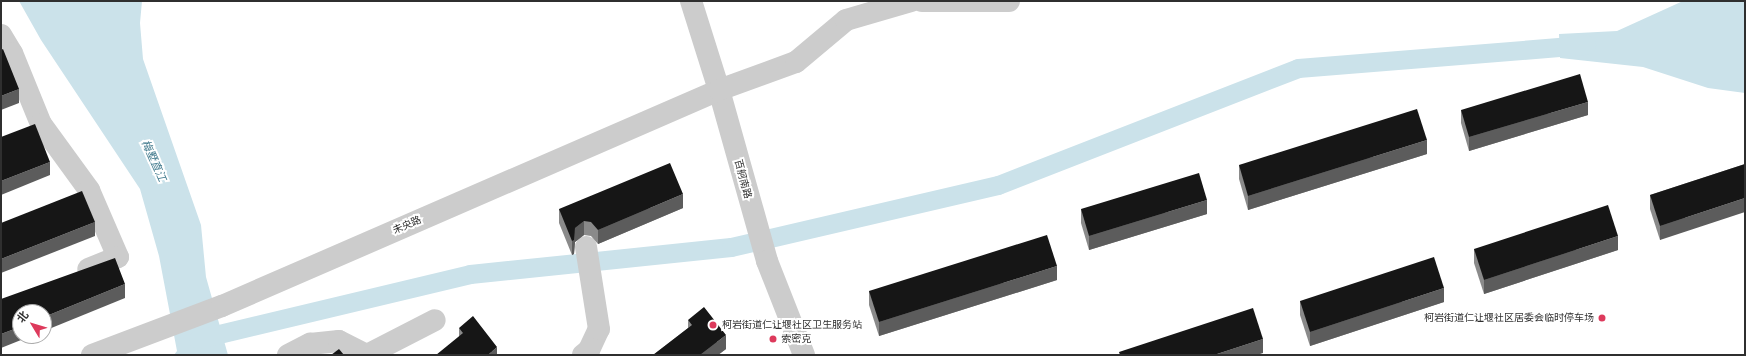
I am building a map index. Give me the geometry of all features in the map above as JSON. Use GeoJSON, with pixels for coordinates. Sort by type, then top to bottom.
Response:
{"type":"FeatureCollection","features":[{"type":"Feature","properties":{"kind":"street","name":"百舸南路"},"geometry":{"type":"LineString","coordinates":[[691,1],[719,90],[767,261],[804,355]]}},
{"type":"Feature","properties":{"kind":"street","name":"未央路"},"geometry":{"type":"LineString","coordinates":[[92,355],[121,346],[222,306],[719,90],[796,62],[846,20],[911,1]]}},
{"type":"Feature","properties":{"kind":"street"},"geometry":{"type":"LineString","coordinates":[[922,1],[1009,1]]}},
{"type":"Feature","properties":{"kind":"street"},"geometry":{"type":"LineString","coordinates":[[1,35],[12,53],[41,124],[89,190],[118,257],[67,276]]}},
{"type":"Feature","properties":{"kind":"street"},"geometry":{"type":"LineString","coordinates":[[583,355],[589,350],[599,329],[586,247]]}},
{"type":"Feature","properties":{"kind":"street"},"geometry":{"type":"LineString","coordinates":[[288,355],[310,344],[339,342],[367,355],[435,320]]}},
{"type":"Feature","properties":{"kind":"water","name":"梅墅直江"},"geometry":{"type":"Polygon","coordinates":[[[19,1],[142,1],[140,23],[143,59],[201,225],[206,277],[228,355],[174,355],[177,351],[159,256],[140,189],[41,40],[19,1]]]}},
{"type":"Feature","properties":{"kind":"water"},"geometry":{"type":"Polygon","coordinates":[[[1683,1],[1745,1],[1745,93],[1708,88],[1643,67],[1560,58],[1559,34],[1617,31],[1683,1]]]}},
{"type":"Feature","properties":{"kind":"building"},"geometry":{"type":"Polygon","coordinates":[[[3,49],[19,89],[1,96],[1,50],[3,49]]]}},
{"type":"Feature","properties":{"kind":"building"},"geometry":{"type":"Polygon","coordinates":[[[1580,74],[1588,102],[1469,137],[1461,110],[1580,74]]]}},
{"type":"Feature","properties":{"kind":"building"},"geometry":{"type":"Polygon","coordinates":[[[1417,109],[1427,140],[1248,196],[1239,165],[1417,109]]]}},
{"type":"Feature","properties":{"kind":"building"},"geometry":{"type":"Polygon","coordinates":[[[35,124],[50,162],[1,181],[1,137],[35,124]]]}},
{"type":"Feature","properties":{"kind":"building"},"geometry":{"type":"Polygon","coordinates":[[[670,163],[683,194],[598,230],[591,222],[584,221],[575,228],[574,240],[572,241],[559,209],[670,163]]]}},
{"type":"Feature","properties":{"kind":"building"},"geometry":{"type":"Polygon","coordinates":[[[1745,164],[1745,198],[1660,226],[1650,195],[1745,164]]]}},
{"type":"Feature","properties":{"kind":"building"},"geometry":{"type":"Polygon","coordinates":[[[1199,173],[1207,200],[1089,236],[1081,209],[1199,173]]]}},
{"type":"Feature","properties":{"kind":"building"},"geometry":{"type":"Polygon","coordinates":[[[82,191],[95,222],[1,259],[1,223],[82,191]]]}},
{"type":"Feature","properties":{"kind":"building"},"geometry":{"type":"Polygon","coordinates":[[[1608,205],[1618,236],[1484,280],[1474,249],[1608,205]]]}},
{"type":"Feature","properties":{"kind":"building"},"geometry":{"type":"Polygon","coordinates":[[[1047,235],[1057,266],[879,322],[869,291],[1047,235]]]}},
{"type":"Feature","properties":{"kind":"building"},"geometry":{"type":"Polygon","coordinates":[[[1434,257],[1444,288],[1310,332],[1300,301],[1434,257]]]}},
{"type":"Feature","properties":{"kind":"building"},"geometry":{"type":"Polygon","coordinates":[[[115,258],[125,284],[52,314],[52,304],[12,304],[12,330],[1,334],[1,299],[115,258]]]}},
{"type":"Feature","properties":{"kind":"building"},"geometry":{"type":"Polygon","coordinates":[[[704,307],[726,335],[700,355],[653,355],[692,325],[688,320],[704,307]]]}},
{"type":"Feature","properties":{"kind":"building"},"geometry":{"type":"Polygon","coordinates":[[[1253,308],[1263,339],[1214,355],[1120,355],[1119,352],[1253,308]]]}},
{"type":"Feature","properties":{"kind":"building"},"geometry":{"type":"Polygon","coordinates":[[[473,316],[497,347],[488,355],[436,355],[463,333],[459,328],[473,316]]]}},
{"type":"Feature","properties":{"kind":"building"},"geometry":{"type":"Polygon","coordinates":[[[339,349],[344,355],[331,355],[339,349]]]}},
{"type":"Feature","properties":{"kind":"waterway"},"geometry":{"type":"LineString","coordinates":[[198,339],[470,274],[731,247],[998,185],[1298,68],[1586,45]]}},
{"type":"Feature","properties":{"kind":"place","name":"柯岩街道仁让堰社区居委会临时停车场"},"geometry":{"type":"Point","coordinates":[1602,318]}},
{"type":"Feature","properties":{"kind":"place","name":"柯岩街道仁让堰社区卫生服务站"},"geometry":{"type":"Point","coordinates":[713,325]}},
{"type":"Feature","properties":{"kind":"place","name":"索密克"},"geometry":{"type":"Point","coordinates":[773,339]}}]}
